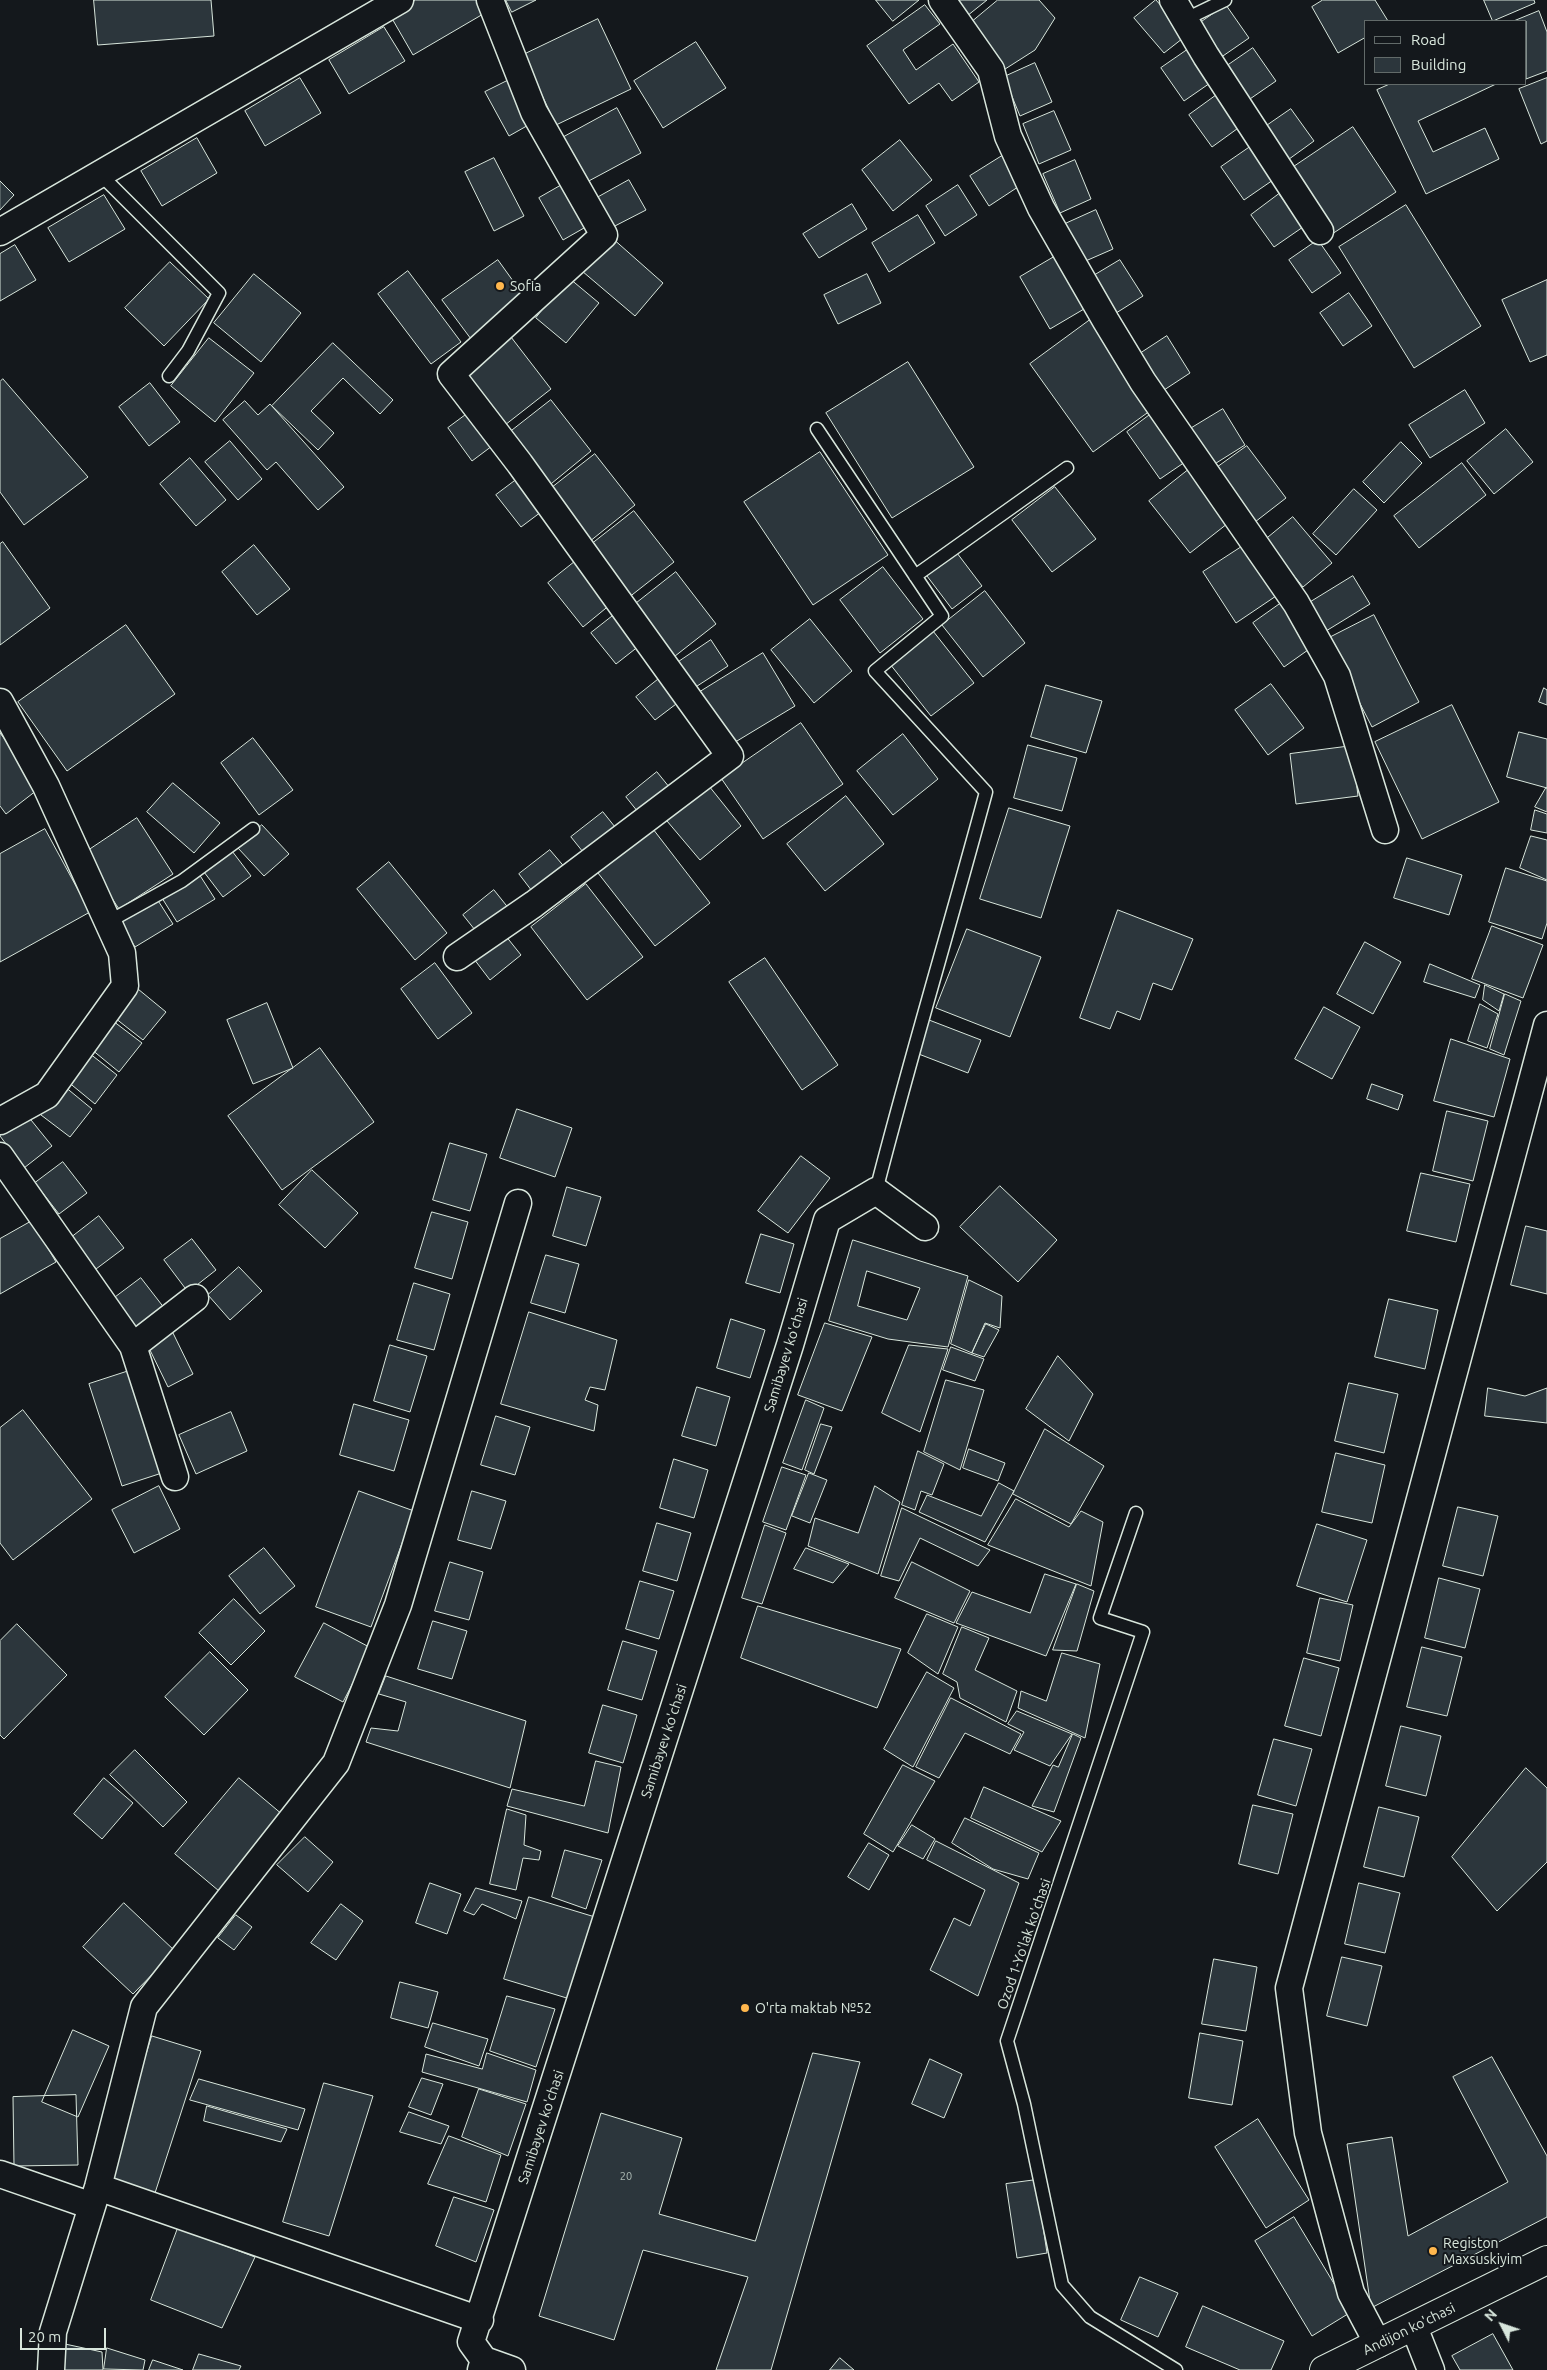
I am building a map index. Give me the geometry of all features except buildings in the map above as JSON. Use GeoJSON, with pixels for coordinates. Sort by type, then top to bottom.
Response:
{"type":"FeatureCollection","features":[{"type":"Feature","properties":{"kind":"street"},"geometry":{"type":"LineString","coordinates":[[0,232],[400,0]]}},
{"type":"Feature","properties":{"kind":"street"},"geometry":{"type":"LineString","coordinates":[[457,957],[534,904],[730,756],[520,464],[451,374],[604,235],[534,112],[490,0]]}},
{"type":"Feature","properties":{"kind":"street"},"geometry":{"type":"LineString","coordinates":[[942,0],[990,70],[1008,136],[1040,208],[1106,321],[1143,382],[1296,604],[1337,676],[1385,830]]}},
{"type":"Feature","properties":{"kind":"street"},"geometry":{"type":"LineString","coordinates":[[1179,10],[1320,231]]}},
{"type":"Feature","properties":{"kind":"street"},"geometry":{"type":"LineString","coordinates":[[0,702],[46,786],[122,953],[125,986],[47,1095],[0,1121]]}},
{"type":"Feature","properties":{"kind":"street"},"geometry":{"type":"LineString","coordinates":[[1378,2344],[1351,2292],[1308,2133],[1289,1988],[1547,1025]]}},
{"type":"Feature","properties":{"kind":"street"},"geometry":{"type":"LineString","coordinates":[[0,1156],[133,1346],[174,1477]]}},
{"type":"Feature","properties":{"kind":"street"},"geometry":{"type":"LineString","coordinates":[[876,1192],[926,1227]]}},
{"type":"Feature","properties":{"kind":"street","name":"Samibayev ko'chasi"},"geometry":{"type":"LineString","coordinates":[[482,2365],[471,2342],[480,2320],[787,1355],[827,1220],[876,1192]]}},
{"type":"Feature","properties":{"kind":"street"},"geometry":{"type":"LineString","coordinates":[[51,2370],[53,2332],[95,2197],[144,2007],[336,1763],[398,1605],[518,1203]]}},
{"type":"Feature","properties":{"kind":"street"},"geometry":{"type":"LineString","coordinates":[[133,1346],[195,1298]]}},
{"type":"Feature","properties":{"kind":"street"},"geometry":{"type":"LineString","coordinates":[[0,2174],[95,2197],[480,2320]]}},
{"type":"Feature","properties":{"kind":"street","name":"Andijon ko'chasi"},"geometry":{"type":"LineString","coordinates":[[1324,2370],[1547,2260]]}},
{"type":"Feature","properties":{"kind":"street"},"geometry":{"type":"LineString","coordinates":[[1414,2327],[1431,2370]]}},
{"type":"Feature","properties":{"kind":"street"},"geometry":{"type":"LineString","coordinates":[[482,2365],[512,2370]]}},
{"type":"Feature","properties":{"kind":"lane"},"geometry":{"type":"LineString","coordinates":[[1179,10],[1225,0]]}},
{"type":"Feature","properties":{"kind":"lane"},"geometry":{"type":"LineString","coordinates":[[99,173],[219,293],[188,351],[169,376]]}},
{"type":"Feature","properties":{"kind":"lane"},"geometry":{"type":"LineString","coordinates":[[817,429],[942,616],[875,671],[986,792],[948,933],[905,1075],[876,1192]]}},
{"type":"Feature","properties":{"kind":"lane"},"geometry":{"type":"LineString","coordinates":[[915,576],[1067,468]]}},
{"type":"Feature","properties":{"kind":"lane"},"geometry":{"type":"LineString","coordinates":[[108,922],[182,881],[253,828]]}},
{"type":"Feature","properties":{"kind":"lane","name":"Ozod 1-Yo'lak ko'chasi"},"geometry":{"type":"LineString","coordinates":[[1136,1513],[1100,1618],[1143,1632],[1008,2041],[1024,2104],[1062,2285],[1090,2317],[1176,2370]]}},
{"type":"Feature","properties":{"kind":"place","name":"Sofia"},"geometry":{"type":"Point","coordinates":[500,286]}},
{"type":"Feature","properties":{"kind":"place","name":"O'rta maktab №52"},"geometry":{"type":"Point","coordinates":[745,2008]}},
{"type":"Feature","properties":{"kind":"place","name":"Registon Maxsuskiyim"},"geometry":{"type":"Point","coordinates":[1433,2251]}}]}
